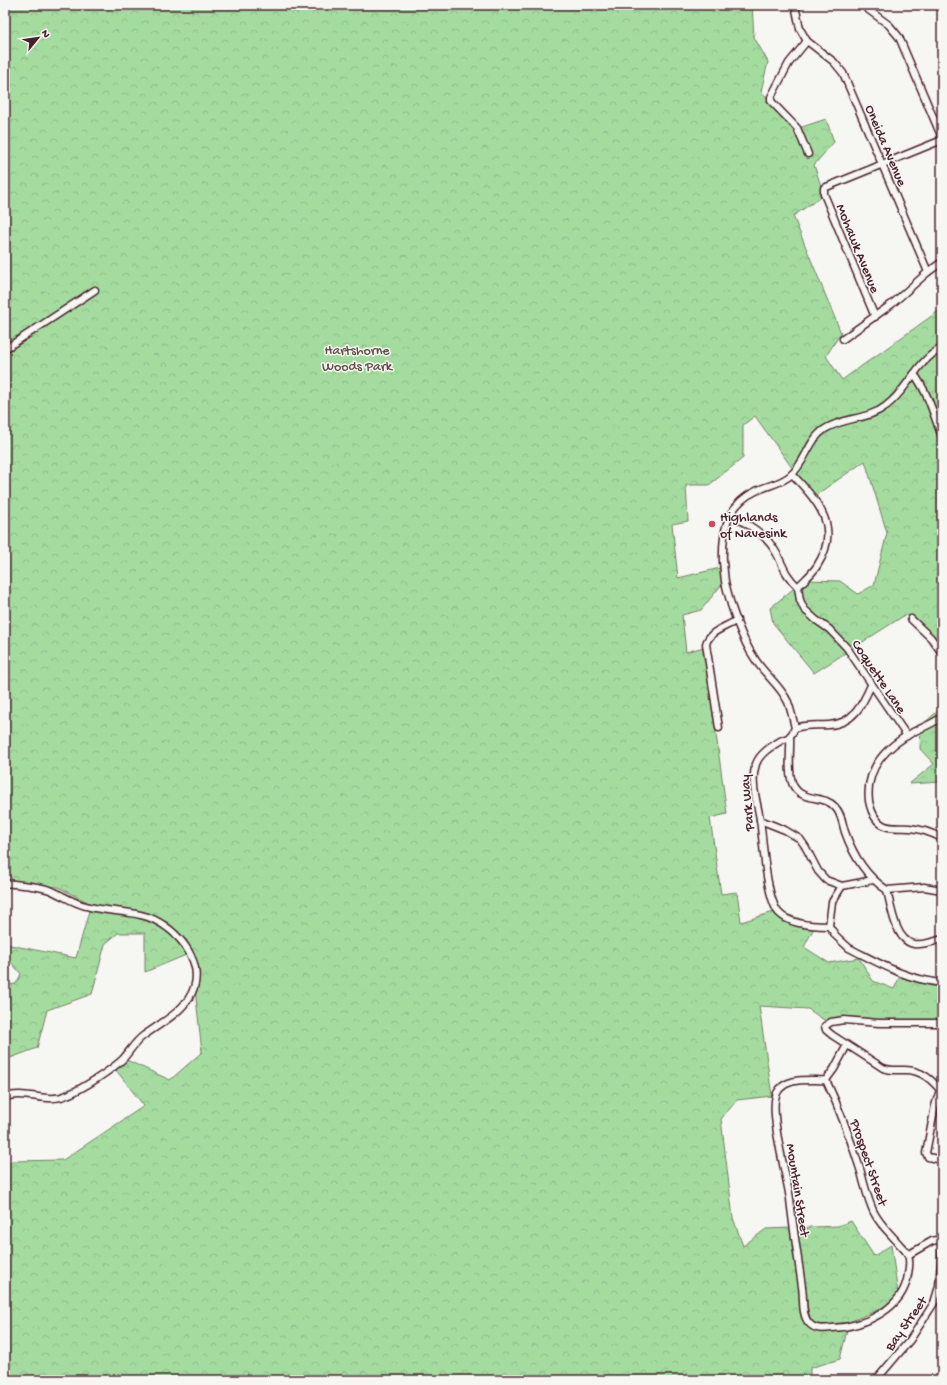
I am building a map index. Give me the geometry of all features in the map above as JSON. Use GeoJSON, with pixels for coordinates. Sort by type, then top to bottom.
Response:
{"type":"FeatureCollection","features":[{"type":"Feature","properties":{"kind":"street"},"geometry":{"type":"LineString","coordinates":[[795,5],[800,29],[807,41],[789,63],[771,97],[771,101],[797,128],[808,154]]}},
{"type":"Feature","properties":{"kind":"street"},"geometry":{"type":"LineString","coordinates":[[862,5],[889,25],[898,37],[942,139],[882,165]]}},
{"type":"Feature","properties":{"kind":"street","name":"Oneida Avenue"},"geometry":{"type":"LineString","coordinates":[[807,41],[834,62],[843,73],[928,272]]}},
{"type":"Feature","properties":{"kind":"street","name":"Mohawk Avenue"},"geometry":{"type":"LineString","coordinates":[[875,317],[824,194],[824,188],[882,165]]}},
{"type":"Feature","properties":{"kind":"street"},"geometry":{"type":"LineString","coordinates":[[843,339],[875,317],[942,262]]}},
{"type":"Feature","properties":{"kind":"street"},"geometry":{"type":"LineString","coordinates":[[5,349],[95,290]]}},
{"type":"Feature","properties":{"kind":"street"},"geometry":{"type":"LineString","coordinates":[[871,684],[862,705],[848,720],[834,724],[810,724],[795,728],[790,707],[785,697],[756,661],[737,620],[729,598],[724,575],[725,526],[738,504],[745,497],[755,491],[779,483],[792,474],[800,464],[811,443],[823,430],[835,424],[870,415],[885,407],[896,398],[924,360],[942,348]]}},
{"type":"Feature","properties":{"kind":"street"},"geometry":{"type":"LineString","coordinates":[[914,374],[930,403],[942,437]]}},
{"type":"Feature","properties":{"kind":"street"},"geometry":{"type":"LineString","coordinates":[[730,516],[751,526],[766,538],[777,554],[785,573],[798,587],[814,570],[821,559],[827,529],[824,514],[819,506],[792,474]]}},
{"type":"Feature","properties":{"kind":"street","name":"Coquette Lane"},"geometry":{"type":"LineString","coordinates":[[798,587],[800,600],[804,609],[829,630],[847,648],[907,736]]}},
{"type":"Feature","properties":{"kind":"street"},"geometry":{"type":"LineString","coordinates":[[911,619],[931,638],[942,653]]}},
{"type":"Feature","properties":{"kind":"street"},"geometry":{"type":"LineString","coordinates":[[719,728],[706,644],[714,633],[737,620]]}},
{"type":"Feature","properties":{"kind":"street"},"geometry":{"type":"LineString","coordinates":[[942,717],[907,736],[885,752],[877,762],[869,786],[870,803],[878,822],[885,826],[918,829],[942,838]]}},
{"type":"Feature","properties":{"kind":"street","name":"Park Way"},"geometry":{"type":"LineString","coordinates":[[795,728],[790,738],[766,750],[756,765],[754,773],[754,786],[769,884],[773,902],[779,913],[790,920],[800,923],[814,926],[829,926]]}},
{"type":"Feature","properties":{"kind":"street"},"geometry":{"type":"LineString","coordinates":[[790,738],[790,770],[794,786],[800,793],[806,796],[828,801],[835,806],[839,811],[853,850],[873,880],[888,890],[924,887],[942,890]]}},
{"type":"Feature","properties":{"kind":"street"},"geometry":{"type":"LineString","coordinates":[[760,820],[785,830],[800,839],[806,846],[820,874],[826,880],[842,886],[873,880]]}},
{"type":"Feature","properties":{"kind":"street"},"geometry":{"type":"LineString","coordinates":[[5,883],[48,890],[86,907],[148,917],[166,927],[182,942],[193,960],[196,974],[190,997],[179,1010],[141,1037],[123,1058],[86,1085],[60,1098],[45,1099],[18,1095],[5,1097]]}},
{"type":"Feature","properties":{"kind":"street"},"geometry":{"type":"LineString","coordinates":[[842,886],[832,902],[829,926],[846,946],[882,965],[914,978],[942,984]]}},
{"type":"Feature","properties":{"kind":"street"},"geometry":{"type":"LineString","coordinates":[[888,890],[894,921],[906,940],[911,943],[919,944],[942,939]]}},
{"type":"Feature","properties":{"kind":"street"},"geometry":{"type":"LineString","coordinates":[[942,1023],[836,1021],[825,1026],[826,1030],[837,1039],[887,1070],[907,1070],[924,1074],[941,1091],[935,1106],[926,1154],[928,1157],[942,1160]]}},
{"type":"Feature","properties":{"kind":"street"},"geometry":{"type":"LineString","coordinates":[[826,1080],[834,1069],[847,1045]]}},
{"type":"Feature","properties":{"kind":"street","name":"Mountain Street"},"geometry":{"type":"LineString","coordinates":[[826,1080],[794,1081],[785,1084],[777,1092],[774,1101],[802,1288],[804,1314],[809,1324],[816,1328],[838,1328],[857,1325],[884,1311],[902,1294],[906,1285],[909,1270],[908,1254]]}},
{"type":"Feature","properties":{"kind":"street","name":"Prospect Street"},"geometry":{"type":"LineString","coordinates":[[826,1080],[847,1129],[872,1208],[879,1221],[908,1254]]}},
{"type":"Feature","properties":{"kind":"street"},"geometry":{"type":"LineString","coordinates":[[908,1254],[932,1241],[942,1239]]}},
{"type":"Feature","properties":{"kind":"street","name":"Bay Street"},"geometry":{"type":"LineString","coordinates":[[876,1380],[910,1340],[934,1303],[939,1286],[942,1250]]}},
{"type":"Feature","properties":{"kind":"green space","name":"Hartshorne Woods Park"},"geometry":{"type":"Polygon","coordinates":[[[5,5],[752,5],[754,37],[768,62],[761,91],[796,129],[826,119],[834,142],[814,165],[824,195],[793,216],[841,333],[826,356],[842,380],[940,310],[942,312],[942,654],[931,635],[905,615],[814,673],[773,623],[770,608],[804,580],[840,581],[858,594],[874,585],[887,533],[865,461],[813,497],[755,416],[743,425],[743,458],[709,485],[686,485],[688,521],[672,524],[678,578],[720,568],[723,583],[701,610],[682,615],[686,652],[704,647],[727,814],[710,818],[721,894],[737,892],[741,922],[777,911],[816,924],[804,947],[829,963],[859,958],[873,981],[894,989],[901,974],[942,985],[942,1021],[827,1022],[808,1009],[759,1006],[772,1096],[737,1100],[721,1119],[733,1218],[743,1246],[766,1229],[838,1226],[851,1221],[874,1256],[891,1245],[898,1294],[885,1307],[849,1322],[840,1359],[810,1368],[810,1378],[806,1380],[5,1380],[5,1164],[12,1161],[63,1160],[144,1106],[113,1066],[122,1058],[170,1080],[202,1052],[191,953],[145,972],[145,933],[118,933],[105,944],[92,994],[47,1010],[37,1048],[5,1060],[5,985],[16,984],[21,974],[11,962],[5,961],[5,944],[76,958],[91,904],[58,887],[16,883],[5,872],[5,5]]]}},
{"type":"Feature","properties":{"kind":"green space"},"geometry":{"type":"Polygon","coordinates":[[[942,707],[942,782],[909,784],[934,764],[920,749],[921,726],[942,707]]]}},
{"type":"Feature","properties":{"kind":"place","name":"Highlands of Navesink"},"geometry":{"type":"Point","coordinates":[712,524]}}]}
